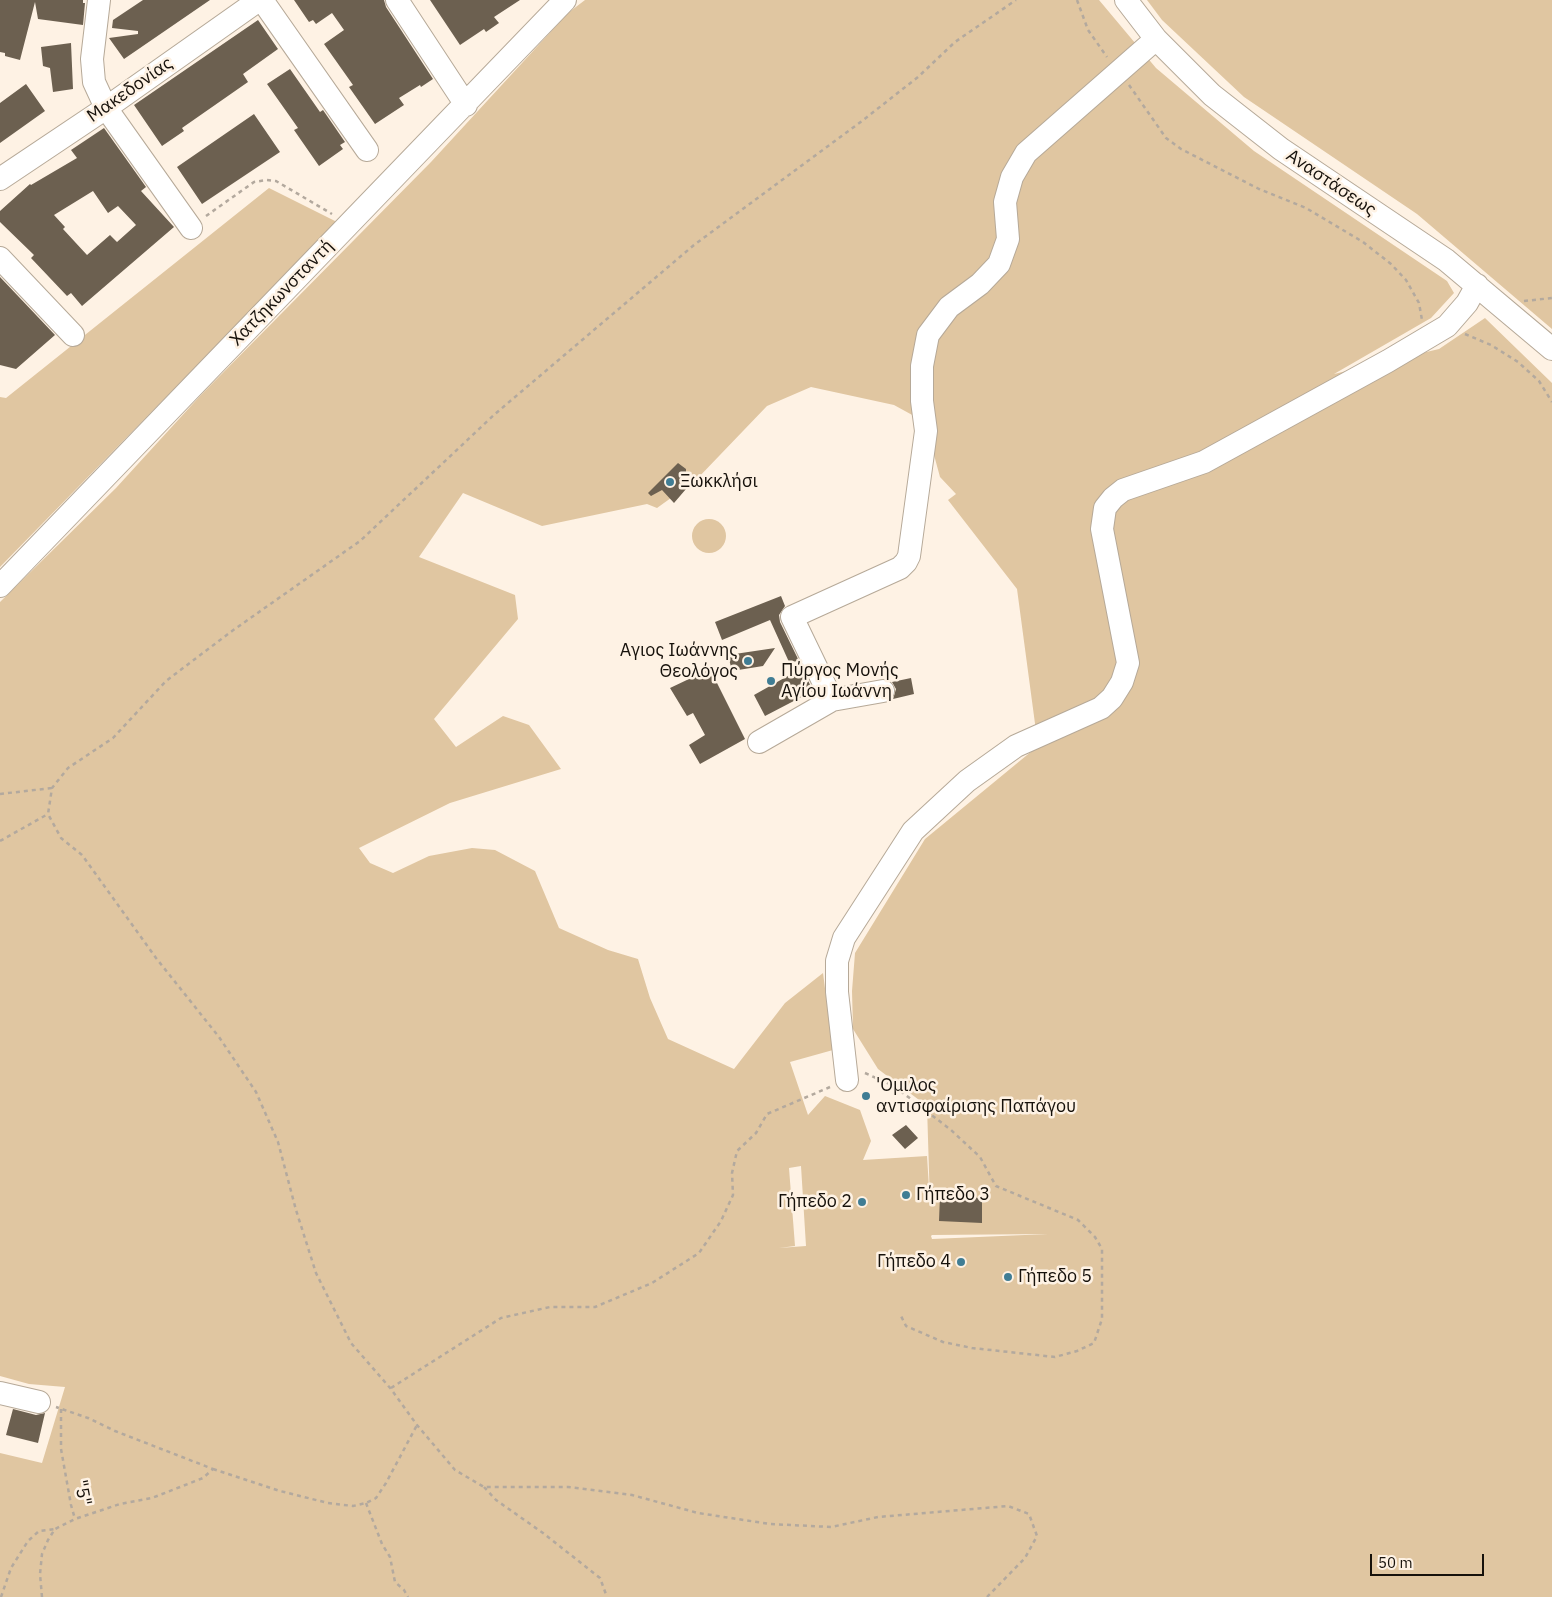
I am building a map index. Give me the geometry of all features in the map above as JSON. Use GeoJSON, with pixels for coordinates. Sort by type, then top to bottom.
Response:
{"type":"FeatureCollection","features":[{"type":"Feature","properties":{"kind":"street"},"geometry":{"type":"LineString","coordinates":[[99,0],[92,59],[94,82],[106,108],[191,228]]}},
{"type":"Feature","properties":{"kind":"street","name":"Μακεδονίας"},"geometry":{"type":"LineString","coordinates":[[0,179],[261,0],[367,150]]}},
{"type":"Feature","properties":{"kind":"street"},"geometry":{"type":"LineString","coordinates":[[397,0],[466,105]]}},
{"type":"Feature","properties":{"kind":"street","name":"Χατζηκωνσταντή"},"geometry":{"type":"LineString","coordinates":[[0,586],[466,105],[565,0]]}},
{"type":"Feature","properties":{"kind":"street","name":"Αναστάσεως"},"geometry":{"type":"LineString","coordinates":[[1126,0],[1156,38],[1212,95],[1282,149],[1446,260],[1504,306],[1552,349]]}},
{"type":"Feature","properties":{"kind":"street"},"geometry":{"type":"LineString","coordinates":[[832,700],[792,617],[900,568],[909,556],[926,431],[922,400],[922,366],[928,335],[949,307],[980,284],[999,264],[1008,239],[1005,202],[1012,176],[1026,153],[1156,38]]}},
{"type":"Feature","properties":{"kind":"street"},"geometry":{"type":"LineString","coordinates":[[0,258],[73,335]]}},
{"type":"Feature","properties":{"kind":"street"},"geometry":{"type":"LineString","coordinates":[[848,1080],[837,992],[837,962],[844,938],[913,831],[967,781],[1016,746],[1101,708],[1112,698],[1122,682],[1128,662],[1102,529],[1105,508],[1123,490],[1204,462],[1433,334],[1467,303],[1477,285]]}},
{"type":"Feature","properties":{"kind":"street"},"geometry":{"type":"LineString","coordinates":[[759,742],[832,700],[883,690]]}},
{"type":"Feature","properties":{"kind":"street"},"geometry":{"type":"LineString","coordinates":[[0,1393],[39,1402]]}},
{"type":"Feature","properties":{"kind":"path"},"geometry":{"type":"LineString","coordinates":[[607,1597],[600,1578],[496,1500],[484,1487],[455,1470],[391,1389],[351,1343],[316,1273],[296,1210],[278,1142],[256,1092],[220,1037],[156,958],[82,854],[61,838],[48,814],[52,788],[68,768],[114,738],[166,681],[232,631],[360,541],[495,414],[694,245],[918,77],[955,42],[1016,0]]}},
{"type":"Feature","properties":{"kind":"path"},"geometry":{"type":"LineString","coordinates":[[1077,0],[1088,30],[1166,138],[1182,149],[1259,189],[1306,208],[1363,242],[1391,264],[1406,280],[1433,334],[1468,335],[1491,345],[1518,362],[1539,381],[1549,393],[1552,402]]}},
{"type":"Feature","properties":{"kind":"path"},"geometry":{"type":"LineString","coordinates":[[191,228],[246,187],[254,182],[267,180],[276,181],[349,224]]}},
{"type":"Feature","properties":{"kind":"path"},"geometry":{"type":"LineString","coordinates":[[1504,306],[1552,298]]}},
{"type":"Feature","properties":{"kind":"path"},"geometry":{"type":"LineString","coordinates":[[0,794],[52,788]]}},
{"type":"Feature","properties":{"kind":"path"},"geometry":{"type":"LineString","coordinates":[[0,841],[48,814]]}},
{"type":"Feature","properties":{"kind":"path"},"geometry":{"type":"LineString","coordinates":[[391,1389],[501,1318],[550,1307],[595,1308],[652,1283],[699,1253],[721,1221],[733,1195],[732,1173],[736,1151],[756,1134],[767,1114],[812,1093],[865,1072],[894,1086],[951,1130],[980,1157],[996,1186],[1078,1220],[1095,1237],[1102,1249],[1102,1319],[1094,1343],[1077,1351],[1055,1357],[972,1348],[942,1342],[906,1326],[901,1316]]}},
{"type":"Feature","properties":{"kind":"path"},"geometry":{"type":"LineString","coordinates":[[39,1402],[213,1469],[280,1491],[328,1503],[353,1506],[366,1504],[376,1498],[418,1425]]}},
{"type":"Feature","properties":{"kind":"path","name":"\"5\""},"geometry":{"type":"LineString","coordinates":[[1,1597],[11,1568],[28,1540],[39,1531],[55,1529],[75,1519],[70,1505],[61,1449],[61,1409]]}},
{"type":"Feature","properties":{"kind":"path"},"geometry":{"type":"LineString","coordinates":[[75,1519],[120,1504],[152,1498],[203,1478],[213,1469]]}},
{"type":"Feature","properties":{"kind":"path"},"geometry":{"type":"LineString","coordinates":[[484,1487],[568,1487],[632,1495],[698,1512],[770,1524],[831,1527],[878,1517],[1008,1506],[1028,1514],[1037,1536],[1025,1558],[987,1597]]}},
{"type":"Feature","properties":{"kind":"path"},"geometry":{"type":"LineString","coordinates":[[366,1504],[382,1544],[390,1557],[395,1582],[404,1590],[408,1597]]}},
{"type":"Feature","properties":{"kind":"path"},"geometry":{"type":"LineString","coordinates":[[42,1597],[40,1574],[42,1554],[55,1529]]}},
{"type":"Feature","properties":{"kind":"shaded area"},"geometry":{"type":"Polygon","coordinates":[[[585,0],[1099,0],[1156,68],[1254,151],[1447,281],[1454,293],[1431,318],[1334,374],[1439,349],[1485,318],[1552,383],[1552,1597],[0,1597],[0,1453],[42,1463],[65,1387],[29,1384],[0,1376],[0,602],[116,488],[200,396],[431,162],[568,13],[585,0]],[[811,387],[767,406],[696,480],[657,508],[647,504],[542,526],[463,493],[419,557],[515,595],[518,619],[434,719],[456,747],[503,716],[529,725],[561,769],[450,803],[359,848],[370,863],[393,873],[429,856],[472,848],[495,850],[535,871],[559,928],[608,950],[638,959],[650,998],[668,1039],[734,1069],[785,1003],[823,973],[833,1050],[790,1062],[808,1115],[825,1096],[860,1110],[871,1141],[863,1160],[927,1156],[930,1204],[927,1106],[878,1069],[853,1029],[852,991],[855,953],[925,839],[1038,746],[1017,589],[948,500],[956,494],[940,477],[925,422],[894,405],[811,387]],[[801,1166],[789,1168],[795,1246],[779,1248],[806,1246],[801,1166]],[[1048,1234],[932,1235],[932,1239],[1048,1234]]]}},
{"type":"Feature","properties":{"kind":"shaded area"},"geometry":{"type":"Polygon","coordinates":[[[1147,0],[1552,0],[1552,329],[1417,214],[1244,97],[1162,20],[1147,0]]]}},
{"type":"Feature","properties":{"kind":"shaded area"},"geometry":{"type":"Polygon","coordinates":[[[269,188],[337,222],[0,567],[0,397],[6,398],[269,188]]]}},
{"type":"Feature","properties":{"kind":"shaded area"},"geometry":{"type":"Polygon","coordinates":[[[709,519],[716,520],[721,524],[725,529],[725,543],[721,548],[716,552],[709,553],[702,552],[697,548],[693,543],[692,536],[693,529],[697,524],[702,520],[709,519]]]}},
{"type":"Feature","properties":{"kind":"building"},"geometry":{"type":"Polygon","coordinates":[[[0,0],[83,0],[83,3],[85,3],[83,25],[38,19],[35,2],[20,60],[5,56],[5,53],[0,52],[0,0]]]}},
{"type":"Feature","properties":{"kind":"building"},"geometry":{"type":"Polygon","coordinates":[[[143,0],[210,0],[124,59],[109,38],[138,34],[138,31],[112,28],[113,20],[143,0]]]}},
{"type":"Feature","properties":{"kind":"building"},"geometry":{"type":"Polygon","coordinates":[[[294,0],[384,0],[386,7],[433,79],[399,98],[404,105],[375,124],[349,87],[353,85],[324,44],[344,30],[332,13],[316,24],[313,20],[309,22],[294,0]]]}},
{"type":"Feature","properties":{"kind":"building"},"geometry":{"type":"Polygon","coordinates":[[[430,0],[520,0],[494,17],[499,23],[486,32],[484,29],[460,45],[430,0]]]}},
{"type":"Feature","properties":{"kind":"building"},"geometry":{"type":"Polygon","coordinates":[[[258,20],[278,49],[243,74],[248,82],[182,128],[184,131],[162,146],[134,105],[258,20]]]}},
{"type":"Feature","properties":{"kind":"building"},"geometry":{"type":"Polygon","coordinates":[[[71,43],[73,89],[53,92],[50,68],[43,66],[41,47],[71,43]]]}},
{"type":"Feature","properties":{"kind":"building"},"geometry":{"type":"Polygon","coordinates":[[[290,69],[320,112],[323,110],[345,142],[340,145],[343,149],[319,166],[294,130],[298,128],[267,84],[290,69]]]}},
{"type":"Feature","properties":{"kind":"building"},"geometry":{"type":"Polygon","coordinates":[[[26,84],[45,111],[0,143],[0,103],[26,84]]]}},
{"type":"Feature","properties":{"kind":"building"},"geometry":{"type":"Polygon","coordinates":[[[254,114],[280,152],[202,204],[177,167],[254,114]]]}},
{"type":"Feature","properties":{"kind":"building"},"geometry":{"type":"Polygon","coordinates":[[[104,128],[146,187],[141,191],[174,227],[82,306],[71,293],[67,296],[31,258],[34,255],[0,222],[0,211],[30,184],[77,158],[71,150],[104,128]],[[93,191],[54,215],[65,227],[63,229],[87,255],[110,235],[117,242],[136,225],[118,206],[108,213],[93,191]]]}},
{"type":"Feature","properties":{"kind":"building"},"geometry":{"type":"Polygon","coordinates":[[[0,277],[55,335],[16,369],[0,365],[0,277]]]}},
{"type":"Feature","properties":{"kind":"building","name":"Ξωκκλήσι"},"geometry":{"type":"Polygon","coordinates":[[[678,463],[686,469],[686,475],[679,479],[686,489],[674,503],[662,490],[651,496],[648,493],[678,463]]]}},
{"type":"Feature","properties":{"kind":"building"},"geometry":{"type":"Polygon","coordinates":[[[781,596],[785,606],[779,615],[780,622],[799,661],[789,662],[770,620],[722,640],[715,622],[781,596]]]}},
{"type":"Feature","properties":{"kind":"building","name":"Αγιος Ιωάννης Θεολόγος"},"geometry":{"type":"Polygon","coordinates":[[[775,648],[763,666],[732,671],[728,655],[775,648]]]}},
{"type":"Feature","properties":{"kind":"building"},"geometry":{"type":"Polygon","coordinates":[[[802,668],[813,691],[765,716],[754,695],[802,668]]]}},
{"type":"Feature","properties":{"kind":"building"},"geometry":{"type":"Polygon","coordinates":[[[710,669],[745,739],[700,764],[689,745],[705,735],[693,713],[687,716],[670,688],[710,669]]]}},
{"type":"Feature","properties":{"kind":"building"},"geometry":{"type":"Polygon","coordinates":[[[911,678],[914,694],[893,699],[896,689],[892,682],[911,678]]]}},
{"type":"Feature","properties":{"kind":"building"},"geometry":{"type":"Polygon","coordinates":[[[906,1125],[918,1138],[905,1149],[892,1135],[906,1125]]]}},
{"type":"Feature","properties":{"kind":"building"},"geometry":{"type":"Polygon","coordinates":[[[940,1195],[982,1198],[982,1223],[939,1221],[940,1195]]]}},
{"type":"Feature","properties":{"kind":"building"},"geometry":{"type":"Polygon","coordinates":[[[13,1409],[36,1415],[45,1413],[38,1443],[6,1435],[13,1409]]]}},
{"type":"Feature","properties":{"kind":"place","name":"Ξωκκλήσι"},"geometry":{"type":"Point","coordinates":[670,482]}},
{"type":"Feature","properties":{"kind":"place","name":"Αγιος Ιωάννης Θεολόγος"},"geometry":{"type":"Point","coordinates":[748,661]}},
{"type":"Feature","properties":{"kind":"place","name":"Πύργος Μονής Αγίου Ιωάννη"},"geometry":{"type":"Point","coordinates":[771,681]}},
{"type":"Feature","properties":{"kind":"place","name":"'Ομιλος αντισφαίρισης Παπάγου"},"geometry":{"type":"Point","coordinates":[866,1096]}},
{"type":"Feature","properties":{"kind":"place","name":"Γήπεδο 3"},"geometry":{"type":"Point","coordinates":[906,1195]}},
{"type":"Feature","properties":{"kind":"place","name":"Γήπεδο 2"},"geometry":{"type":"Point","coordinates":[862,1202]}},
{"type":"Feature","properties":{"kind":"place","name":"Γήπεδο 4"},"geometry":{"type":"Point","coordinates":[961,1262]}},
{"type":"Feature","properties":{"kind":"place","name":"Γήπεδο 5"},"geometry":{"type":"Point","coordinates":[1008,1277]}}]}
